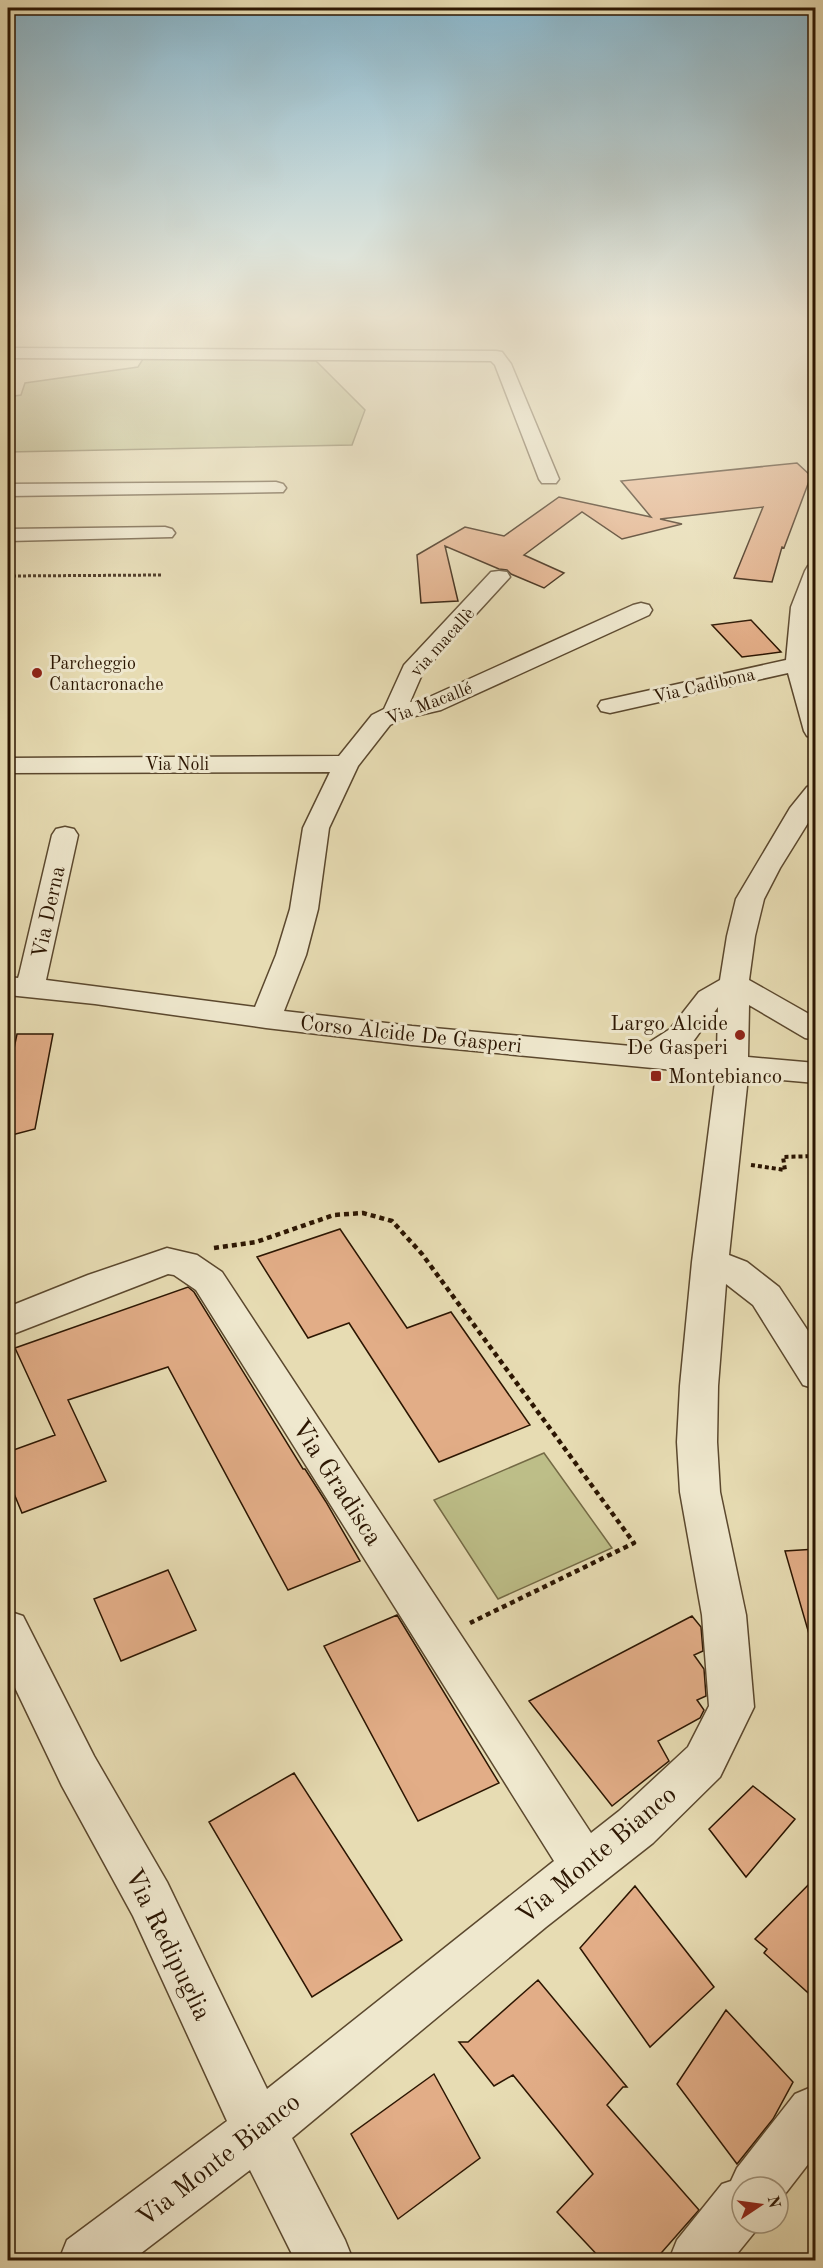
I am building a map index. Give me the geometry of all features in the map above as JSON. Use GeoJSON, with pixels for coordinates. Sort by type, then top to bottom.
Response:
{"type":"FeatureCollection","features":[{"type":"Feature","properties":{"kind":"street"},"geometry":{"type":"LineString","coordinates":[[528,426],[549,479]]}},
{"type":"Feature","properties":{"kind":"street"},"geometry":{"type":"LineString","coordinates":[[8,490],[276,488]]}},
{"type":"Feature","properties":{"kind":"street"},"geometry":{"type":"LineString","coordinates":[[8,535],[165,533]]}},
{"type":"Feature","properties":{"kind":"street"},"geometry":{"type":"LineString","coordinates":[[816,571],[802,607],[797,664],[816,731]]}},
{"type":"Feature","properties":{"kind":"street","name":"via macallè"},"geometry":{"type":"LineString","coordinates":[[394,713],[412,670],[499,577]]}},
{"type":"Feature","properties":{"kind":"street","name":"Via Macallé"},"geometry":{"type":"LineString","coordinates":[[266,1019],[291,955],[304,909],[316,828],[346,764],[381,720],[394,713],[432,705],[641,610]]}},
{"type":"Feature","properties":{"kind":"street","name":"Via Cadibona"},"geometry":{"type":"LineString","coordinates":[[610,706],[797,664]]}},
{"type":"Feature","properties":{"kind":"street","name":"Via Noli"},"geometry":{"type":"LineString","coordinates":[[8,765],[346,764]]}},
{"type":"Feature","properties":{"kind":"street"},"geometry":{"type":"LineString","coordinates":[[732,1065],[734,984],[741,936],[750,899],[799,814],[816,792]]}},
{"type":"Feature","properties":{"kind":"street","name":"Via Derna"},"geometry":{"type":"LineString","coordinates":[[18,987],[34,975],[65,835]]}},
{"type":"Feature","properties":{"kind":"street"},"geometry":{"type":"LineString","coordinates":[[734,984],[816,1031]]}},
{"type":"Feature","properties":{"kind":"street"},"geometry":{"type":"LineString","coordinates":[[649,1057],[681,1036],[710,998],[734,984]]}},
{"type":"Feature","properties":{"kind":"street","name":"Corso Alcide De Gasperi"},"geometry":{"type":"LineString","coordinates":[[18,987],[94,994],[266,1019],[404,1035],[816,1073]]}},
{"type":"Feature","properties":{"kind":"street","name":"Via Monte Bianco"},"geometry":{"type":"LineString","coordinates":[[87,2260],[259,2130],[636,1827],[704,1762],[732,1707],[724,1615],[700,1491],[697,1442],[699,1386],[710,1262],[732,1094],[732,1065]]}},
{"type":"Feature","properties":{"kind":"street"},"geometry":{"type":"LineString","coordinates":[[8,1322],[101,1284],[167,1262]]}},
{"type":"Feature","properties":{"kind":"street","name":"Via Gradisca"},"geometry":{"type":"LineString","coordinates":[[167,1262],[184,1264],[209,1281],[585,1866]]}},
{"type":"Feature","properties":{"kind":"street"},"geometry":{"type":"LineString","coordinates":[[710,1262],[734,1271],[766,1296],[816,1376]]}},
{"type":"Feature","properties":{"kind":"street","name":"Via Redipuglia"},"geometry":{"type":"LineString","coordinates":[[8,1629],[78,1771],[150,1899],[259,2130],[325,2260]]}},
{"type":"Feature","properties":{"kind":"street"},"geometry":{"type":"LineString","coordinates":[[765,2175],[814,2113]]}},
{"type":"Feature","properties":{"kind":"street"},"geometry":{"type":"LineString","coordinates":[[697,2260],[730,2219]]}},
{"type":"Feature","properties":{"kind":"path"},"geometry":{"type":"LineString","coordinates":[[8,576],[162,575]]}},
{"type":"Feature","properties":{"kind":"path"},"geometry":{"type":"LineString","coordinates":[[743,1164],[785,1170],[783,1157],[816,1156]]}},
{"type":"Feature","properties":{"kind":"path"},"geometry":{"type":"LineString","coordinates":[[167,1262],[208,1248],[256,1242],[334,1215],[363,1212],[392,1221],[422,1254],[634,1543],[439,1638]]}},
{"type":"Feature","properties":{"kind":"green space"},"geometry":{"type":"Polygon","coordinates":[[[8,426],[359,426],[352,445],[8,452],[8,426]]]}},
{"type":"Feature","properties":{"kind":"green space"},"geometry":{"type":"Polygon","coordinates":[[[544,1453],[612,1548],[498,1599],[434,1500],[544,1453]]]}},
{"type":"Feature","properties":{"kind":"building"},"geometry":{"type":"Polygon","coordinates":[[[797,463],[811,476],[784,548],[782,547],[772,582],[734,578],[763,507],[660,519],[682,524],[622,539],[582,512],[524,555],[564,573],[544,588],[511,574],[507,570],[499,569],[445,546],[458,601],[421,603],[417,555],[465,527],[504,536],[559,497],[651,517],[621,481],[797,463]]]}},
{"type":"Feature","properties":{"kind":"building"},"geometry":{"type":"Polygon","coordinates":[[[751,620],[781,652],[742,657],[712,625],[751,620]]]}},
{"type":"Feature","properties":{"kind":"building"},"geometry":{"type":"Polygon","coordinates":[[[17,1034],[53,1034],[35,1129],[8,1136],[8,1077],[17,1034]]]}},
{"type":"Feature","properties":{"kind":"building"},"geometry":{"type":"Polygon","coordinates":[[[340,1229],[407,1328],[451,1312],[530,1425],[439,1462],[349,1323],[308,1338],[257,1257],[340,1229]]]}},
{"type":"Feature","properties":{"kind":"building"},"geometry":{"type":"Polygon","coordinates":[[[188,1287],[194,1292],[303,1469],[326,1502],[360,1561],[288,1590],[168,1367],[68,1400],[106,1481],[22,1513],[8,1479],[8,1452],[55,1435],[15,1348],[188,1287]]]}},
{"type":"Feature","properties":{"kind":"building"},"geometry":{"type":"Polygon","coordinates":[[[816,1549],[816,1633],[809,1634],[785,1551],[816,1549]]]}},
{"type":"Feature","properties":{"kind":"building"},"geometry":{"type":"Polygon","coordinates":[[[168,1570],[196,1630],[121,1661],[94,1599],[168,1570]]]}},
{"type":"Feature","properties":{"kind":"building"},"geometry":{"type":"Polygon","coordinates":[[[397,1615],[499,1783],[418,1821],[324,1646],[397,1615]]]}},
{"type":"Feature","properties":{"kind":"building"},"geometry":{"type":"Polygon","coordinates":[[[692,1616],[701,1627],[703,1651],[694,1655],[704,1669],[706,1696],[697,1700],[704,1710],[700,1718],[658,1741],[669,1761],[612,1806],[529,1701],[692,1616]]]}},
{"type":"Feature","properties":{"kind":"building"},"geometry":{"type":"Polygon","coordinates":[[[294,1773],[402,1940],[312,1997],[209,1822],[294,1773]]]}},
{"type":"Feature","properties":{"kind":"building"},"geometry":{"type":"Polygon","coordinates":[[[753,1786],[795,1819],[746,1877],[709,1829],[753,1786]]]}},
{"type":"Feature","properties":{"kind":"building"},"geometry":{"type":"Polygon","coordinates":[[[816,1877],[816,2000],[764,1953],[767,1949],[755,1939],[816,1877]]]}},
{"type":"Feature","properties":{"kind":"building"},"geometry":{"type":"Polygon","coordinates":[[[635,1886],[714,1987],[650,2047],[580,1948],[635,1886]]]}},
{"type":"Feature","properties":{"kind":"building"},"geometry":{"type":"Polygon","coordinates":[[[538,1980],[627,2087],[623,2087],[607,2105],[699,2210],[655,2260],[602,2260],[557,2212],[593,2174],[513,2075],[494,2086],[459,2042],[468,2042],[538,1980]]]}},
{"type":"Feature","properties":{"kind":"building"},"geometry":{"type":"Polygon","coordinates":[[[726,2010],[793,2082],[773,2119],[737,2164],[677,2084],[726,2010]]]}},
{"type":"Feature","properties":{"kind":"building"},"geometry":{"type":"Polygon","coordinates":[[[434,2074],[480,2158],[398,2219],[351,2134],[434,2074]]]}},
{"type":"Feature","properties":{"kind":"place","name":"Parcheggio Cantacronache"},"geometry":{"type":"Point","coordinates":[37,673]}},
{"type":"Feature","properties":{"kind":"place","name":"Largo Alcide De Gasperi"},"geometry":{"type":"Point","coordinates":[740,1035]}},
{"type":"Feature","properties":{"kind":"place","name":"Montebianco"},"geometry":{"type":"Point","coordinates":[656,1076]}}]}
